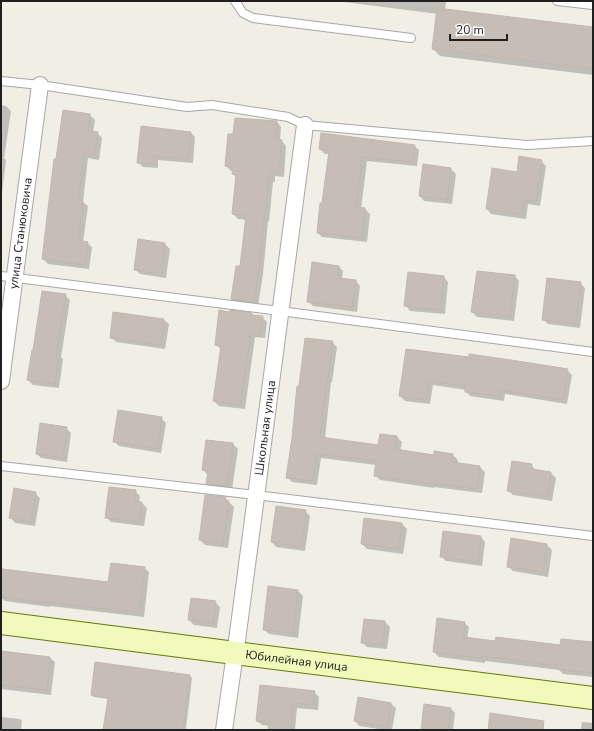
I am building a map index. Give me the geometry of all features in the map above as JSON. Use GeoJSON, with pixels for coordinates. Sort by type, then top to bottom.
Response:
{"type":"FeatureCollection","features":[{"type":"Feature","properties":{"kind":"main road","name":"Юбилейная улица"},"geometry":{"type":"LineString","coordinates":[[1,623],[593,698]]}},
{"type":"Feature","properties":{"kind":"street","name":"улица Станюковича"},"geometry":{"type":"LineString","coordinates":[[1,381],[8,276],[40,85]]}},
{"type":"Feature","properties":{"kind":"street","name":"Школьная улица"},"geometry":{"type":"LineString","coordinates":[[224,730],[305,125]]}},
{"type":"Feature","properties":{"kind":"lane"},"geometry":{"type":"LineString","coordinates":[[235,1],[243,14],[252,18],[411,38]]}},
{"type":"Feature","properties":{"kind":"lane"},"geometry":{"type":"LineString","coordinates":[[557,1],[593,6]]}},
{"type":"Feature","properties":{"kind":"lane"},"geometry":{"type":"LineString","coordinates":[[1,81],[40,85],[188,107],[212,105],[220,106],[288,117],[305,125],[527,145],[593,141]]}},
{"type":"Feature","properties":{"kind":"lane"},"geometry":{"type":"LineString","coordinates":[[8,276],[593,352]]}},
{"type":"Feature","properties":{"kind":"lane"},"geometry":{"type":"LineString","coordinates":[[1,466],[593,536]]}},
{"type":"Feature","properties":{"kind":"building"},"geometry":{"type":"Polygon","coordinates":[[[437,8],[593,27],[593,69],[432,49],[437,8]]]}},
{"type":"Feature","properties":{"kind":"building"},"geometry":{"type":"Polygon","coordinates":[[[63,110],[90,114],[88,131],[98,132],[94,155],[84,154],[78,200],[83,201],[78,240],[88,242],[85,265],[42,259],[54,159],[56,159],[63,110]]]}},
{"type":"Feature","properties":{"kind":"building"},"geometry":{"type":"Polygon","coordinates":[[[235,118],[277,121],[276,139],[282,140],[279,172],[271,172],[270,178],[268,178],[265,217],[254,302],[231,299],[236,266],[240,266],[246,216],[232,214],[236,175],[232,174],[233,167],[225,166],[228,134],[233,134],[235,118]]]}},
{"type":"Feature","properties":{"kind":"building"},"geometry":{"type":"Polygon","coordinates":[[[141,126],[191,132],[188,159],[154,156],[153,164],[137,163],[141,126]]]}},
{"type":"Feature","properties":{"kind":"building"},"geometry":{"type":"Polygon","coordinates":[[[321,133],[415,145],[413,162],[362,157],[356,207],[365,208],[362,238],[317,233],[320,203],[322,203],[329,151],[319,149],[321,133]]]}},
{"type":"Feature","properties":{"kind":"building"},"geometry":{"type":"Polygon","coordinates":[[[519,156],[542,160],[536,202],[524,200],[522,214],[486,209],[492,168],[517,172],[519,156]]]}},
{"type":"Feature","properties":{"kind":"building"},"geometry":{"type":"Polygon","coordinates":[[[423,164],[451,168],[447,200],[419,196],[423,164]]]}},
{"type":"Feature","properties":{"kind":"building"},"geometry":{"type":"Polygon","coordinates":[[[138,239],[165,243],[161,274],[134,270],[138,239]]]}},
{"type":"Feature","properties":{"kind":"building"},"geometry":{"type":"Polygon","coordinates":[[[312,262],[339,266],[338,278],[356,280],[352,307],[307,302],[312,262]]]}},
{"type":"Feature","properties":{"kind":"building"},"geometry":{"type":"Polygon","coordinates":[[[477,271],[515,275],[510,317],[471,312],[477,271]]]}},
{"type":"Feature","properties":{"kind":"building"},"geometry":{"type":"Polygon","coordinates":[[[408,272],[444,276],[440,310],[404,306],[408,272]]]}},
{"type":"Feature","properties":{"kind":"building"},"geometry":{"type":"Polygon","coordinates":[[[547,278],[581,282],[575,324],[542,320],[547,278]]]}},
{"type":"Feature","properties":{"kind":"building"},"geometry":{"type":"Polygon","coordinates":[[[42,291],[66,294],[56,353],[59,354],[55,384],[27,380],[42,291]]]}},
{"type":"Feature","properties":{"kind":"building"},"geometry":{"type":"Polygon","coordinates":[[[219,310],[252,313],[252,315],[263,316],[260,334],[251,333],[240,405],[213,401],[221,346],[215,345],[219,310]]]}},
{"type":"Feature","properties":{"kind":"building"},"geometry":{"type":"Polygon","coordinates":[[[113,312],[164,319],[161,345],[110,338],[113,312]]]}},
{"type":"Feature","properties":{"kind":"building"},"geometry":{"type":"Polygon","coordinates":[[[305,338],[333,341],[320,437],[378,445],[380,434],[397,436],[395,449],[434,455],[434,451],[453,454],[452,462],[480,466],[477,489],[374,476],[376,461],[316,454],[313,481],[286,478],[292,438],[297,386],[299,386],[305,338]]]}},
{"type":"Feature","properties":{"kind":"building"},"geometry":{"type":"Polygon","coordinates":[[[406,349],[469,357],[469,354],[568,369],[563,400],[501,390],[500,396],[465,392],[465,386],[428,381],[426,400],[399,396],[406,349]]]}},
{"type":"Feature","properties":{"kind":"building"},"geometry":{"type":"Polygon","coordinates":[[[118,410],[162,417],[157,449],[113,442],[118,410]]]}},
{"type":"Feature","properties":{"kind":"building"},"geometry":{"type":"Polygon","coordinates":[[[40,423],[67,427],[63,458],[36,454],[40,423]]]}},
{"type":"Feature","properties":{"kind":"building"},"geometry":{"type":"Polygon","coordinates":[[[206,440],[233,443],[227,486],[206,484],[208,471],[202,470],[206,440]]]}},
{"type":"Feature","properties":{"kind":"building"},"geometry":{"type":"Polygon","coordinates":[[[512,461],[532,464],[531,469],[551,472],[548,497],[507,491],[512,461]]]}},
{"type":"Feature","properties":{"kind":"building"},"geometry":{"type":"Polygon","coordinates":[[[109,487],[136,490],[135,501],[142,502],[140,522],[105,518],[109,487]]]}},
{"type":"Feature","properties":{"kind":"building"},"geometry":{"type":"Polygon","coordinates":[[[14,488],[36,492],[31,522],[9,518],[14,488]]]}},
{"type":"Feature","properties":{"kind":"building"},"geometry":{"type":"Polygon","coordinates":[[[205,495],[226,497],[225,500],[229,501],[223,544],[199,540],[205,495]]]}},
{"type":"Feature","properties":{"kind":"building"},"geometry":{"type":"Polygon","coordinates":[[[276,506],[306,510],[301,547],[271,542],[276,506]]]}},
{"type":"Feature","properties":{"kind":"building"},"geometry":{"type":"Polygon","coordinates":[[[364,518],[402,523],[399,549],[361,544],[364,518]]]}},
{"type":"Feature","properties":{"kind":"building"},"geometry":{"type":"Polygon","coordinates":[[[443,531],[481,536],[478,562],[440,557],[443,531]]]}},
{"type":"Feature","properties":{"kind":"building"},"geometry":{"type":"Polygon","coordinates":[[[511,538],[547,544],[543,572],[507,567],[511,538]]]}},
{"type":"Feature","properties":{"kind":"building"},"geometry":{"type":"Polygon","coordinates":[[[111,563],[145,567],[139,613],[1,597],[2,569],[108,582],[111,563]]]}},
{"type":"Feature","properties":{"kind":"building"},"geometry":{"type":"Polygon","coordinates":[[[268,586],[298,590],[293,633],[263,630],[268,586]]]}},
{"type":"Feature","properties":{"kind":"building"},"geometry":{"type":"Polygon","coordinates":[[[191,598],[216,601],[213,624],[188,620],[191,598]]]}},
{"type":"Feature","properties":{"kind":"building"},"geometry":{"type":"Polygon","coordinates":[[[437,618],[465,622],[463,637],[495,641],[496,637],[560,645],[561,639],[593,642],[593,673],[557,669],[557,666],[481,656],[481,658],[433,652],[437,618]]]}},
{"type":"Feature","properties":{"kind":"building"},"geometry":{"type":"Polygon","coordinates":[[[364,619],[385,621],[383,645],[361,643],[364,619]]]}},
{"type":"Feature","properties":{"kind":"building"},"geometry":{"type":"Polygon","coordinates":[[[1,651],[50,657],[47,690],[1,685],[1,651]]]}},
{"type":"Feature","properties":{"kind":"building"},"geometry":{"type":"Polygon","coordinates":[[[95,662],[190,675],[183,730],[103,730],[108,698],[91,695],[95,662]]]}},
{"type":"Feature","properties":{"kind":"building"},"geometry":{"type":"Polygon","coordinates":[[[260,685],[315,691],[313,705],[293,703],[290,730],[268,730],[269,722],[256,721],[260,685]]]}},
{"type":"Feature","properties":{"kind":"building"},"geometry":{"type":"Polygon","coordinates":[[[358,697],[391,703],[387,727],[354,721],[358,697]]]}},
{"type":"Feature","properties":{"kind":"building"},"geometry":{"type":"Polygon","coordinates":[[[424,704],[451,708],[448,730],[421,730],[424,704]]]}},
{"type":"Feature","properties":{"kind":"building"},"geometry":{"type":"Polygon","coordinates":[[[490,713],[544,721],[543,730],[488,730],[490,713]]]}}]}
